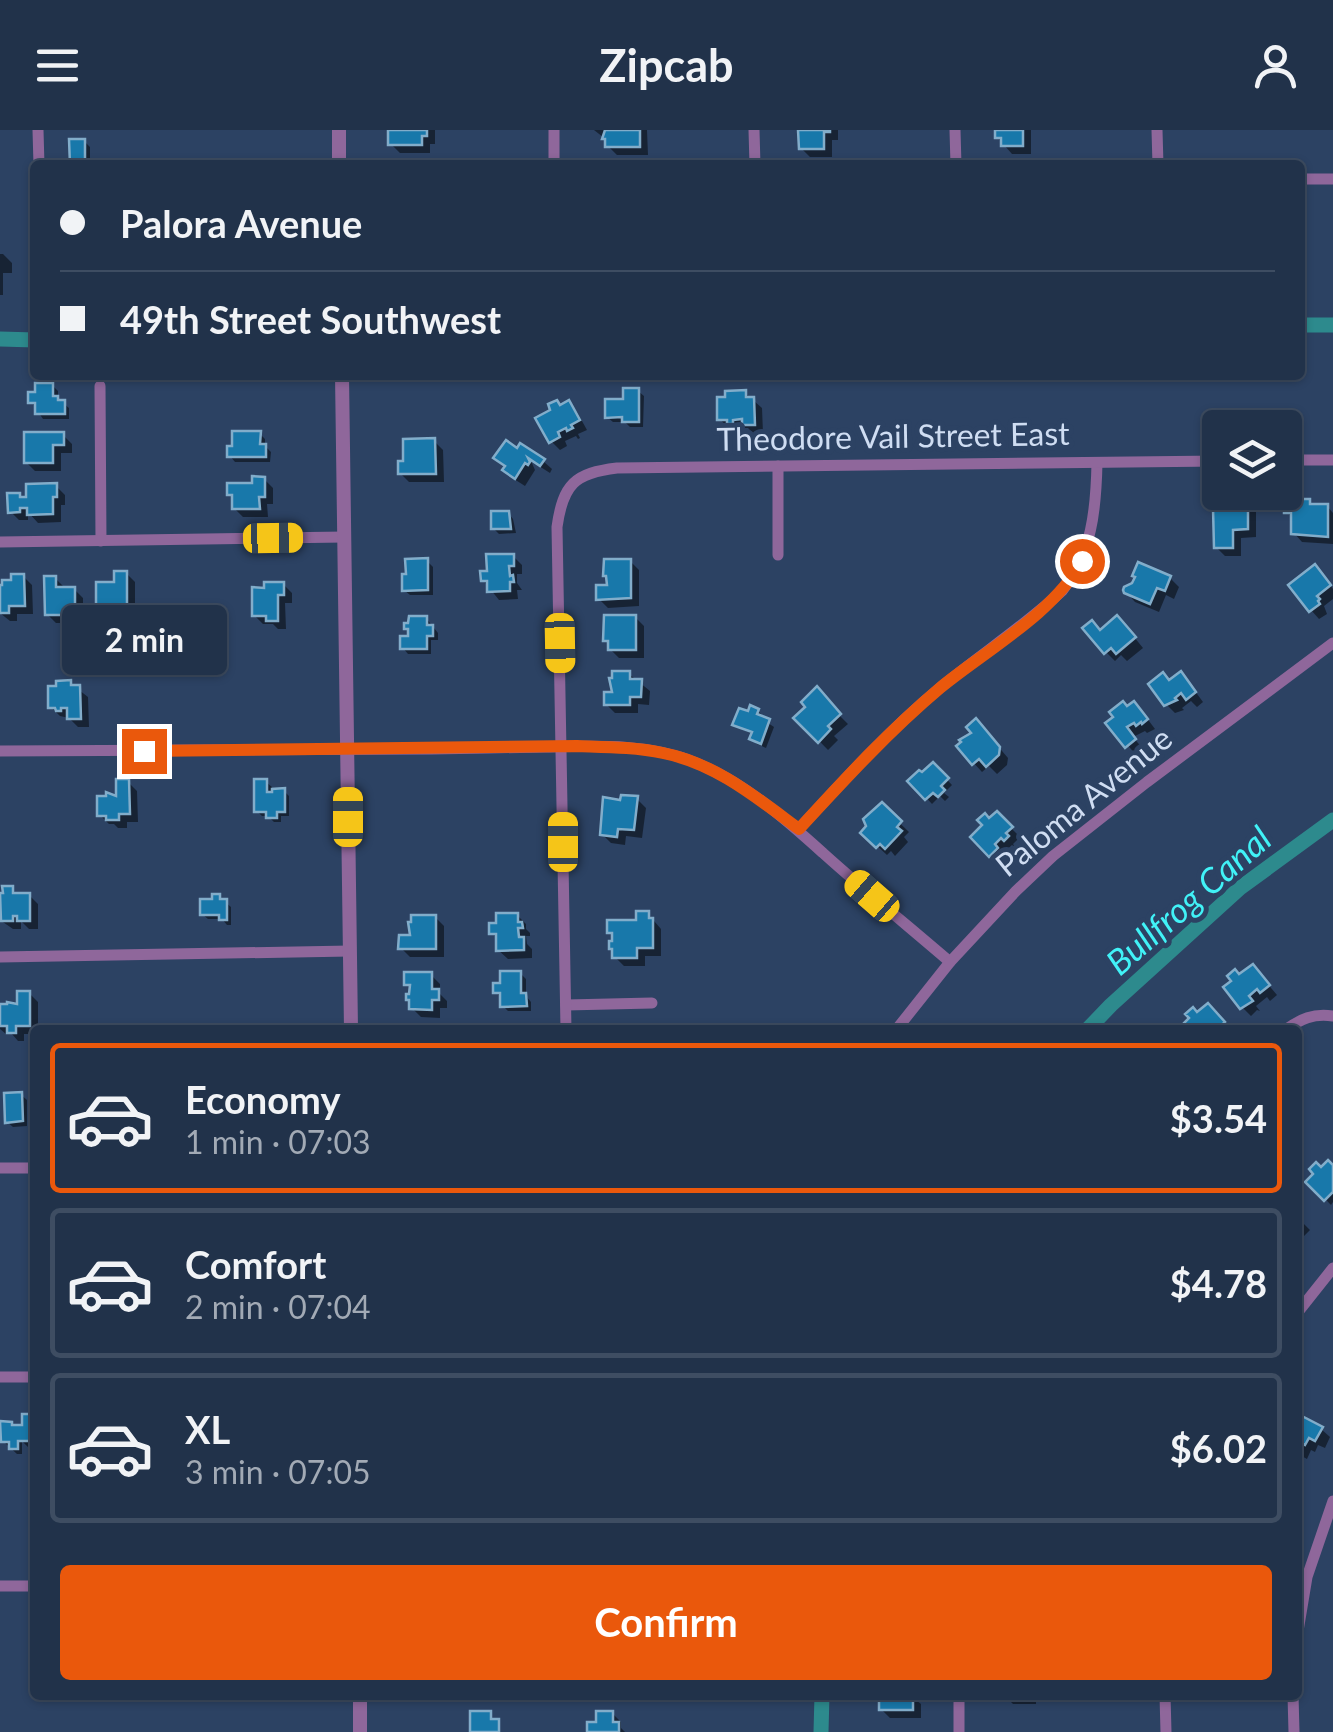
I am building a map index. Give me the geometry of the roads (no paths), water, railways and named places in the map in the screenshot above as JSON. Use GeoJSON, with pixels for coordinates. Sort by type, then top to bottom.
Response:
{"type":"FeatureCollection","features":[{"type":"Feature","properties":{"kind":"street"},"geometry":{"type":"LineString","coordinates":[[38,130],[39,160]]}},
{"type":"Feature","properties":{"kind":"street"},"geometry":{"type":"LineString","coordinates":[[339,130],[340,160]]}},
{"type":"Feature","properties":{"kind":"street"},"geometry":{"type":"LineString","coordinates":[[554,130],[554,160]]}},
{"type":"Feature","properties":{"kind":"street"},"geometry":{"type":"LineString","coordinates":[[754,130],[754,160]]}},
{"type":"Feature","properties":{"kind":"street"},"geometry":{"type":"LineString","coordinates":[[955,130],[956,160]]}},
{"type":"Feature","properties":{"kind":"street"},"geometry":{"type":"LineString","coordinates":[[1157,130],[1158,160]]}},
{"type":"Feature","properties":{"kind":"street"},"geometry":{"type":"LineString","coordinates":[[1305,179],[1333,179]]}},
{"type":"Feature","properties":{"kind":"street"},"geometry":{"type":"LineString","coordinates":[[342,380],[351,1025]]}},
{"type":"Feature","properties":{"kind":"street"},"geometry":{"type":"LineString","coordinates":[[100,386],[101,541]]}},
{"type":"Feature","properties":{"kind":"street"},"geometry":{"type":"LineString","coordinates":[[1302,460],[1333,460]]}},
{"type":"Feature","properties":{"kind":"street","name":"Theodore Vail Street East"},"geometry":{"type":"LineString","coordinates":[[562,747],[560,503],[570,484],[585,474],[617,468],[1202,461]]}},
{"type":"Feature","properties":{"kind":"street"},"geometry":{"type":"LineString","coordinates":[[799,829],[913,712],[1062,592],[1074,577],[1089,544],[1097,463]]}},
{"type":"Feature","properties":{"kind":"street"},"geometry":{"type":"LineString","coordinates":[[778,466],[778,556]]}},
{"type":"Feature","properties":{"kind":"street"},"geometry":{"type":"LineString","coordinates":[[0,542],[344,537]]}},
{"type":"Feature","properties":{"kind":"street","name":"Paloma Avenue"},"geometry":{"type":"LineString","coordinates":[[900,1025],[950,962],[1016,891],[1084,830],[1333,643]]}},
{"type":"Feature","properties":{"kind":"street"},"geometry":{"type":"LineString","coordinates":[[562,747],[566,1025]]}},
{"type":"Feature","properties":{"kind":"street"},"geometry":{"type":"LineString","coordinates":[[0,751],[562,747],[640,749],[690,760],[729,780],[799,829],[950,962]]}},
{"type":"Feature","properties":{"kind":"street"},"geometry":{"type":"LineString","coordinates":[[0,956],[350,951]]}},
{"type":"Feature","properties":{"kind":"street"},"geometry":{"type":"LineString","coordinates":[[566,1006],[652,1003]]}},
{"type":"Feature","properties":{"kind":"street"},"geometry":{"type":"LineString","coordinates":[[1292,1025],[1320,1014],[1333,1016]]}},
{"type":"Feature","properties":{"kind":"street"},"geometry":{"type":"LineString","coordinates":[[0,1168],[30,1168]]}},
{"type":"Feature","properties":{"kind":"street"},"geometry":{"type":"LineString","coordinates":[[1302,1307],[1333,1268]]}},
{"type":"Feature","properties":{"kind":"street"},"geometry":{"type":"LineString","coordinates":[[0,1377],[30,1377]]}},
{"type":"Feature","properties":{"kind":"street"},"geometry":{"type":"LineString","coordinates":[[1302,1606],[1307,1577],[1333,1501]]}},
{"type":"Feature","properties":{"kind":"street"},"geometry":{"type":"LineString","coordinates":[[0,1586],[30,1586]]}},
{"type":"Feature","properties":{"kind":"street"},"geometry":{"type":"LineString","coordinates":[[360,1700],[360,1732]]}},
{"type":"Feature","properties":{"kind":"street"},"geometry":{"type":"LineString","coordinates":[[959,1700],[959,1732]]}},
{"type":"Feature","properties":{"kind":"street"},"geometry":{"type":"LineString","coordinates":[[1165,1700],[1166,1732]]}},
{"type":"Feature","properties":{"kind":"street"},"geometry":{"type":"LineString","coordinates":[[1292,1700],[1294,1732]]}},
{"type":"Feature","properties":{"kind":"waterway"},"geometry":{"type":"LineString","coordinates":[[1305,325],[1333,325]]}},
{"type":"Feature","properties":{"kind":"waterway"},"geometry":{"type":"LineString","coordinates":[[0,339],[30,340]]}},
{"type":"Feature","properties":{"kind":"waterway","name":"Bullfrog Canal"},"geometry":{"type":"LineString","coordinates":[[1092,1025],[1240,888],[1333,820]]}},
{"type":"Feature","properties":{"kind":"waterway","name":"Bullfrog Canal"},"geometry":{"type":"LineString","coordinates":[[821,1732],[822,1700]]}}]}
